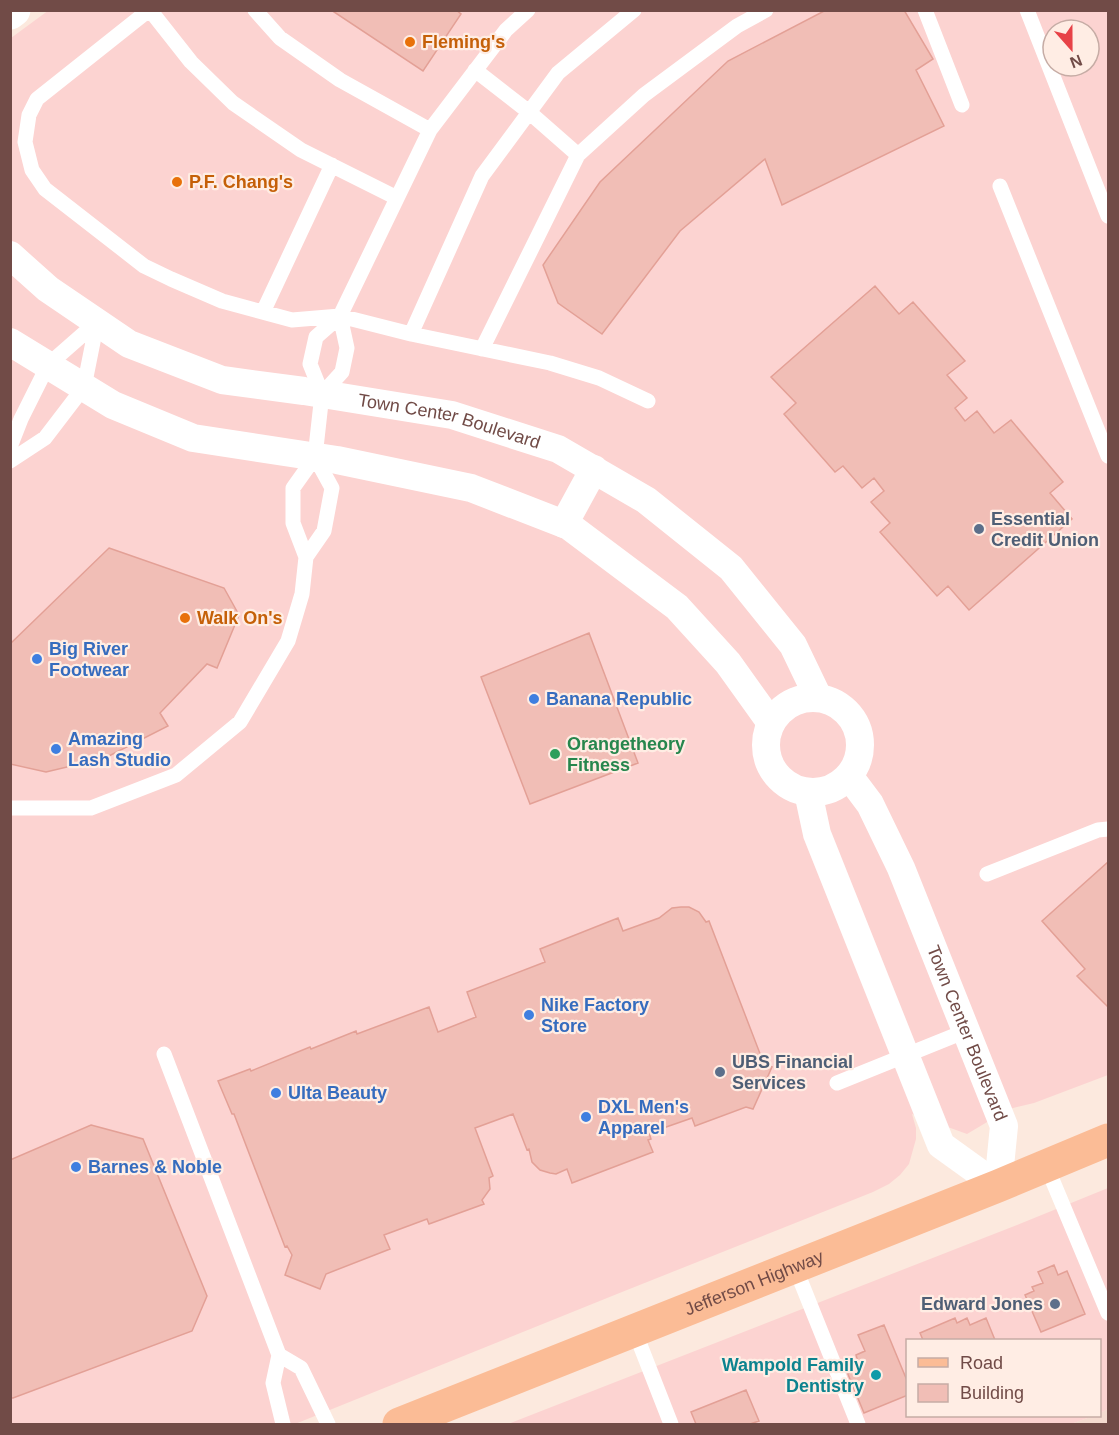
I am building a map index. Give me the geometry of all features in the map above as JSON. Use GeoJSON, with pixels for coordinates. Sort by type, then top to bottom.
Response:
{"type":"FeatureCollection","features":[{"type":"Feature","properties":{"kind":"main road","name":"Jefferson Highway"},"geometry":{"type":"LineString","coordinates":[[402,1424],[1108,1140]]}},
{"type":"Feature","properties":{"kind":"street","name":"Town Center Boulevard"},"geometry":{"type":"LineString","coordinates":[[10,255],[48,289],[129,344],[222,380],[452,415],[558,449],[646,500],[731,568],[793,645],[818,697]]}},
{"type":"Feature","properties":{"kind":"street"},"geometry":{"type":"LineString","coordinates":[[10,342],[113,405],[193,438],[315,457],[471,488],[569,526],[677,607],[728,663],[771,723]]}},
{"type":"Feature","properties":{"kind":"street"},"geometry":{"type":"LineString","coordinates":[[564,524],[594,469]]}},
{"type":"Feature","properties":{"kind":"street"},"geometry":{"type":"LineString","coordinates":[[818,697],[842,706],[853,718],[860,732],[861,748],[857,763],[849,776],[837,786],[823,791],[808,792],[790,786],[776,775],[768,759],[766,740],[771,723],[780,711],[804,698],[818,697]]}},
{"type":"Feature","properties":{"kind":"street","name":"Town Center Boulevard"},"geometry":{"type":"LineString","coordinates":[[849,776],[870,804],[901,868],[1004,1126],[998,1186]]}},
{"type":"Feature","properties":{"kind":"street"},"geometry":{"type":"LineString","coordinates":[[808,792],[817,834],[941,1145],[998,1186]]}},
{"type":"Feature","properties":{"kind":"lane"},"geometry":{"type":"LineString","coordinates":[[397,198],[301,150],[233,103],[191,62],[150,10],[37,99],[29,115],[24,142],[32,170],[45,189],[144,266],[171,279],[222,301],[292,320],[340,316],[482,350],[550,363],[599,378],[648,401]]}},
{"type":"Feature","properties":{"kind":"lane"},"geometry":{"type":"LineString","coordinates":[[255,10],[280,38],[340,80],[430,130]]}},
{"type":"Feature","properties":{"kind":"lane"},"geometry":{"type":"LineString","coordinates":[[10,808],[91,808],[176,775],[240,722],[288,641],[302,594],[306,557],[293,523],[293,488],[315,457],[322,394],[310,364],[316,337],[340,316],[430,130],[506,30],[528,10]]}},
{"type":"Feature","properties":{"kind":"lane"},"geometry":{"type":"LineString","coordinates":[[411,334],[482,176],[558,73],[634,10]]}},
{"type":"Feature","properties":{"kind":"lane"},"geometry":{"type":"LineString","coordinates":[[482,350],[578,155],[644,95],[737,26],[766,10]]}},
{"type":"Feature","properties":{"kind":"lane"},"geometry":{"type":"LineString","coordinates":[[925,10],[962,105]]}},
{"type":"Feature","properties":{"kind":"lane"},"geometry":{"type":"LineString","coordinates":[[1027,10],[1108,216]]}},
{"type":"Feature","properties":{"kind":"lane"},"geometry":{"type":"LineString","coordinates":[[475,70],[529,112],[578,155]]}},
{"type":"Feature","properties":{"kind":"lane"},"geometry":{"type":"LineString","coordinates":[[263,312],[332,165]]}},
{"type":"Feature","properties":{"kind":"lane"},"geometry":{"type":"LineString","coordinates":[[1000,186],[1108,456]]}},
{"type":"Feature","properties":{"kind":"lane"},"geometry":{"type":"LineString","coordinates":[[322,394],[342,372],[347,348],[340,316]]}},
{"type":"Feature","properties":{"kind":"lane"},"geometry":{"type":"LineString","coordinates":[[10,447],[21,418],[48,365],[97,322]]}},
{"type":"Feature","properties":{"kind":"lane"},"geometry":{"type":"LineString","coordinates":[[10,461],[45,438],[84,387],[97,322]]}},
{"type":"Feature","properties":{"kind":"lane"},"geometry":{"type":"LineString","coordinates":[[306,557],[324,531],[332,488],[315,457]]}},
{"type":"Feature","properties":{"kind":"lane"},"geometry":{"type":"LineString","coordinates":[[987,874],[1098,830],[1108,829]]}},
{"type":"Feature","properties":{"kind":"lane"},"geometry":{"type":"LineString","coordinates":[[837,1083],[966,1030]]}},
{"type":"Feature","properties":{"kind":"lane"},"geometry":{"type":"LineString","coordinates":[[164,1054],[279,1354],[273,1383],[283,1425]]}},
{"type":"Feature","properties":{"kind":"lane"},"geometry":{"type":"LineString","coordinates":[[1046,1165],[1108,1313]]}},
{"type":"Feature","properties":{"kind":"lane"},"geometry":{"type":"LineString","coordinates":[[795,1267],[858,1425]]}},
{"type":"Feature","properties":{"kind":"lane"},"geometry":{"type":"LineString","coordinates":[[634,1332],[671,1425]]}},
{"type":"Feature","properties":{"kind":"lane"},"geometry":{"type":"LineString","coordinates":[[279,1354],[302,1368],[328,1425]]}},
{"type":"Feature","properties":{"kind":"shaded area"},"geometry":{"type":"Polygon","coordinates":[[[49,10],[1108,11],[1108,1075],[1034,1103],[1009,1109],[967,1134],[912,1114],[916,1139],[909,1164],[889,1184],[295,1424],[11,1424],[11,38],[49,10]]]}},
{"type":"Feature","properties":{"kind":"shaded area"},"geometry":{"type":"Polygon","coordinates":[[[1108,1188],[1108,1409],[1101,1412],[1101,1339],[906,1339],[906,1417],[1090,1417],[1071,1424],[508,1424],[1108,1188]]]}},
{"type":"Feature","properties":{"kind":"shaded area"},"geometry":{"type":"Polygon","coordinates":[[[1108,1409],[1108,1424],[1071,1424],[1090,1417],[1101,1417],[1101,1412],[1108,1409]]]}},
{"type":"Feature","properties":{"kind":"building","name":"Fleming's"},"geometry":{"type":"Polygon","coordinates":[[[331,10],[456,10],[461,14],[423,71],[331,10]]]}},
{"type":"Feature","properties":{"kind":"building"},"geometry":{"type":"Polygon","coordinates":[[[826,10],[904,10],[933,59],[916,70],[944,126],[782,205],[765,159],[680,231],[602,334],[558,303],[543,265],[600,182],[728,61],[826,10]]]}},
{"type":"Feature","properties":{"kind":"building"},"geometry":{"type":"Polygon","coordinates":[[[875,286],[899,314],[913,302],[965,361],[947,375],[967,398],[955,408],[965,421],[977,411],[994,433],[1011,420],[1063,482],[1050,493],[1072,519],[969,610],[948,586],[937,596],[880,532],[890,523],[871,502],[884,491],[874,478],[862,488],[843,466],[835,472],[784,414],[796,403],[771,377],[875,286]]]}},
{"type":"Feature","properties":{"kind":"building"},"geometry":{"type":"Polygon","coordinates":[[[109,548],[224,588],[239,615],[217,668],[207,664],[160,713],[168,726],[105,758],[46,772],[10,764],[10,644],[109,548]]]}},
{"type":"Feature","properties":{"kind":"building"},"geometry":{"type":"Polygon","coordinates":[[[589,633],[638,763],[530,804],[481,677],[589,633]]]}},
{"type":"Feature","properties":{"kind":"building"},"geometry":{"type":"Polygon","coordinates":[[[1108,862],[1107,1006],[1077,976],[1085,969],[1042,921],[1108,862]]]}},
{"type":"Feature","properties":{"kind":"building"},"geometry":{"type":"Polygon","coordinates":[[[689,907],[699,912],[706,922],[709,921],[764,1064],[772,1067],[753,1109],[746,1107],[695,1126],[692,1118],[649,1133],[651,1139],[648,1140],[653,1152],[572,1183],[567,1169],[556,1174],[550,1173],[540,1170],[532,1162],[529,1149],[527,1150],[513,1114],[475,1128],[493,1176],[489,1178],[490,1189],[482,1200],[484,1204],[429,1224],[427,1219],[384,1235],[390,1249],[326,1274],[320,1289],[285,1275],[292,1255],[287,1246],[285,1247],[234,1114],[218,1081],[429,1007],[438,1032],[476,1017],[467,992],[545,962],[540,949],[618,918],[623,931],[659,918],[672,908],[689,907]]]}},
{"type":"Feature","properties":{"kind":"building"},"geometry":{"type":"Polygon","coordinates":[[[91,1125],[143,1139],[207,1296],[192,1331],[10,1398],[10,1160],[91,1125]]]}},
{"type":"Feature","properties":{"kind":"building","name":"Edward Jones"},"geometry":{"type":"Polygon","coordinates":[[[1054,1265],[1058,1275],[1067,1271],[1085,1314],[1041,1332],[1025,1295],[1034,1291],[1032,1287],[1043,1283],[1038,1272],[1054,1265]]]}},
{"type":"Feature","properties":{"kind":"building"},"geometry":{"type":"Polygon","coordinates":[[[955,1318],[957,1323],[967,1318],[970,1325],[986,1318],[995,1339],[923,1339],[920,1333],[955,1318]]]}},
{"type":"Feature","properties":{"kind":"building","name":"Wampold Family Dentistry"},"geometry":{"type":"Polygon","coordinates":[[[884,1325],[906,1378],[906,1396],[864,1413],[845,1367],[858,1362],[856,1355],[865,1351],[858,1335],[884,1325]]]}},
{"type":"Feature","properties":{"kind":"building"},"geometry":{"type":"Polygon","coordinates":[[[746,1390],[759,1421],[750,1424],[696,1424],[691,1412],[746,1390]]]}},
{"type":"Feature","properties":{"kind":"place","name":"Fleming's"},"geometry":{"type":"Point","coordinates":[410,42]}},
{"type":"Feature","properties":{"kind":"place","name":"P.F. Chang's"},"geometry":{"type":"Point","coordinates":[177,182]}},
{"type":"Feature","properties":{"kind":"place","name":"Essential Credit Union"},"geometry":{"type":"Point","coordinates":[979,529]}},
{"type":"Feature","properties":{"kind":"place","name":"Walk On's"},"geometry":{"type":"Point","coordinates":[185,618]}},
{"type":"Feature","properties":{"kind":"place","name":"Big River Footwear"},"geometry":{"type":"Point","coordinates":[37,659]}},
{"type":"Feature","properties":{"kind":"place","name":"Banana Republic"},"geometry":{"type":"Point","coordinates":[534,699]}},
{"type":"Feature","properties":{"kind":"place","name":"Amazing Lash Studio"},"geometry":{"type":"Point","coordinates":[56,749]}},
{"type":"Feature","properties":{"kind":"place","name":"Orangetheory Fitness"},"geometry":{"type":"Point","coordinates":[555,754]}},
{"type":"Feature","properties":{"kind":"place","name":"Nike Factory Store"},"geometry":{"type":"Point","coordinates":[529,1015]}},
{"type":"Feature","properties":{"kind":"place","name":"UBS Financial Services"},"geometry":{"type":"Point","coordinates":[720,1072]}},
{"type":"Feature","properties":{"kind":"place","name":"Ulta Beauty"},"geometry":{"type":"Point","coordinates":[276,1093]}},
{"type":"Feature","properties":{"kind":"place","name":"DXL Men's Apparel"},"geometry":{"type":"Point","coordinates":[586,1117]}},
{"type":"Feature","properties":{"kind":"place","name":"Barnes & Noble"},"geometry":{"type":"Point","coordinates":[76,1167]}},
{"type":"Feature","properties":{"kind":"place","name":"Edward Jones"},"geometry":{"type":"Point","coordinates":[1055,1304]}},
{"type":"Feature","properties":{"kind":"place","name":"Wampold Family Dentistry"},"geometry":{"type":"Point","coordinates":[876,1375]}}]}
